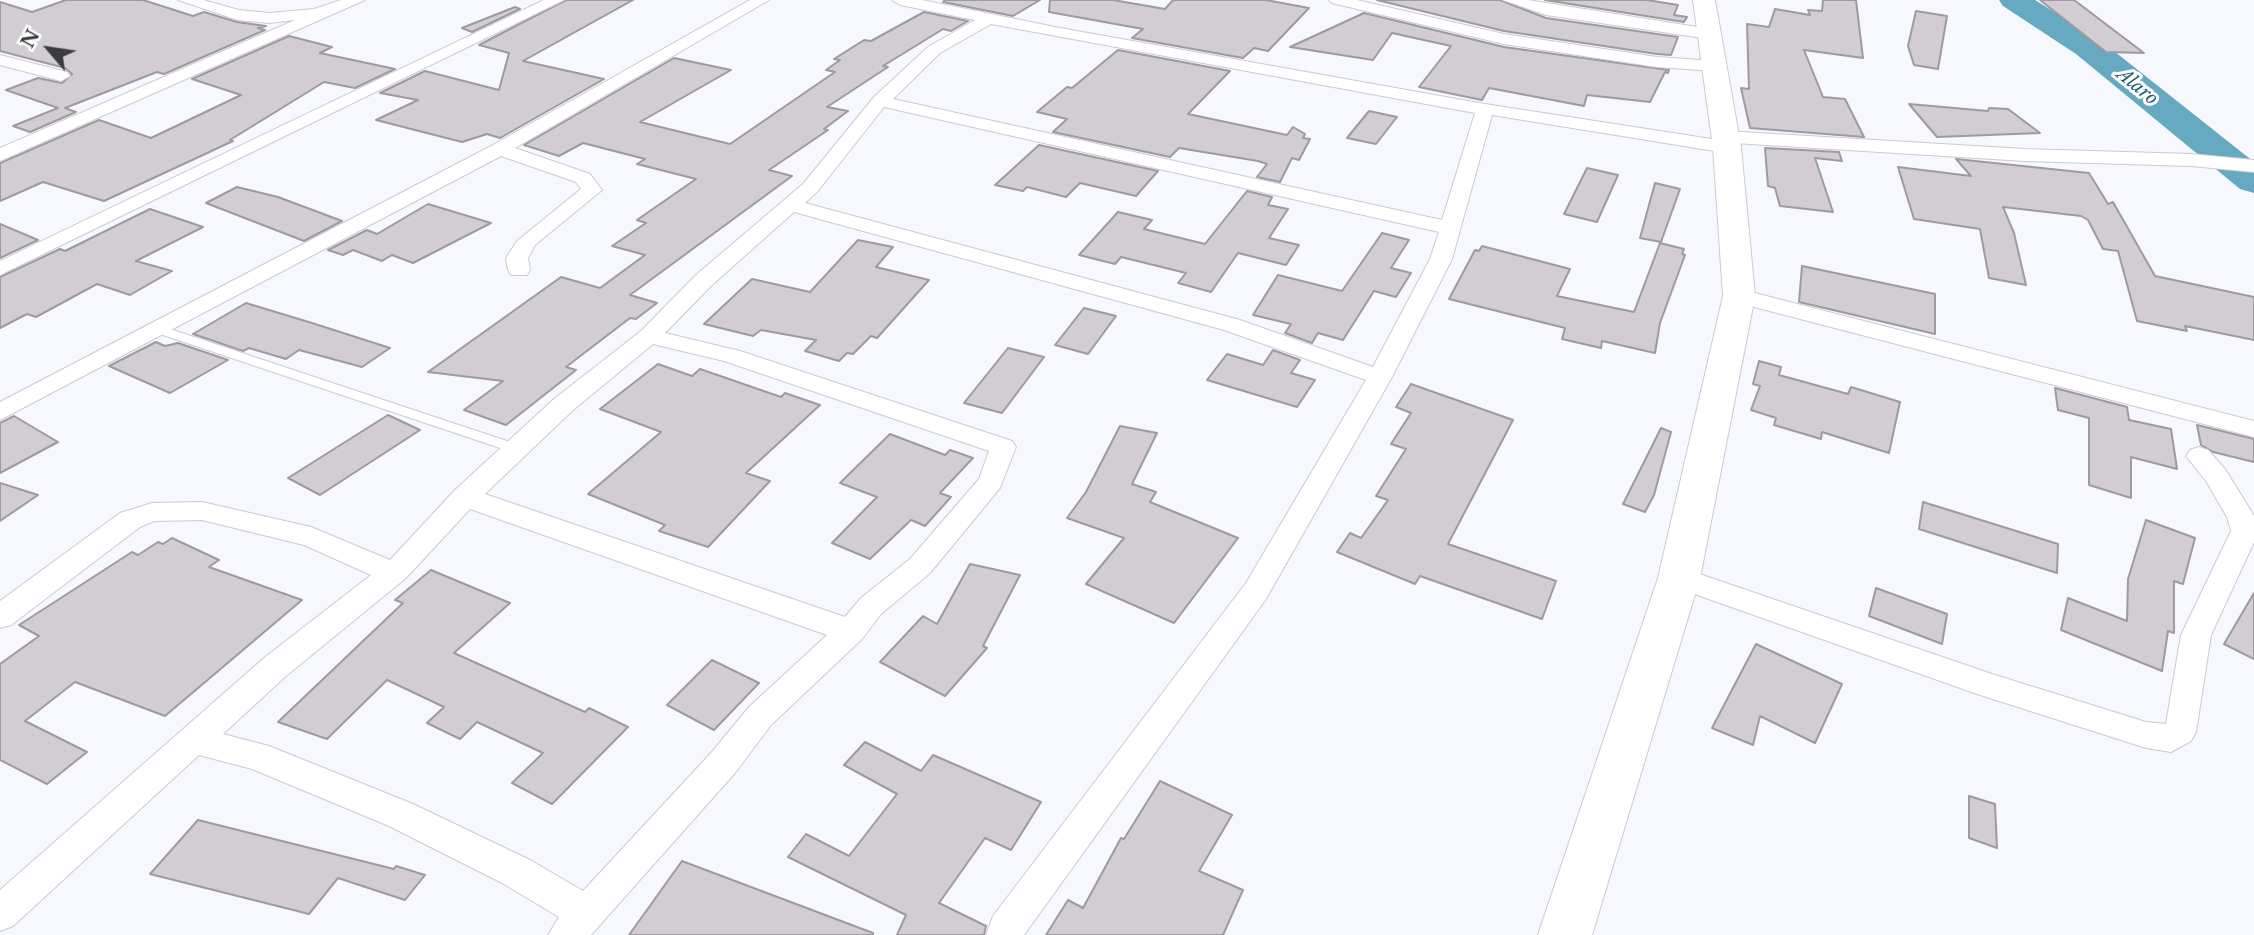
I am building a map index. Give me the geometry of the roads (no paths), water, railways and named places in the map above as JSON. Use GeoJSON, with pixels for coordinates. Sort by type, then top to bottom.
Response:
{"type":"FeatureCollection","features":[{"type":"Feature","properties":{"kind":"street"},"geometry":{"type":"LineString","coordinates":[[186,0],[238,15],[269,18],[290,18],[333,9]]}},
{"type":"Feature","properties":{"kind":"street"},"geometry":{"type":"LineString","coordinates":[[0,155],[357,0]]}},
{"type":"Feature","properties":{"kind":"street"},"geometry":{"type":"LineString","coordinates":[[0,269],[372,86],[556,0]]}},
{"type":"Feature","properties":{"kind":"street"},"geometry":{"type":"LineString","coordinates":[[0,412],[500,149],[761,0]]}},
{"type":"Feature","properties":{"kind":"street"},"geometry":{"type":"LineString","coordinates":[[900,0],[988,19],[1485,109],[1726,142],[2191,160],[2254,166]]}},
{"type":"Feature","properties":{"kind":"street"},"geometry":{"type":"LineString","coordinates":[[1337,0],[1504,39],[1657,62],[1709,33]]}},
{"type":"Feature","properties":{"kind":"street"},"geometry":{"type":"LineString","coordinates":[[1520,1],[1709,33]]}},
{"type":"Feature","properties":{"kind":"street"},"geometry":{"type":"LineString","coordinates":[[0,914],[275,667],[393,573],[465,497],[563,405],[649,336],[704,279],[810,188],[821,170],[839,153],[880,101],[934,50],[988,19]]}},
{"type":"Feature","properties":{"kind":"street"},"geometry":{"type":"LineString","coordinates":[[1565,935],[1679,578],[1725,372],[1739,296],[1726,142],[1709,33]]}},
{"type":"Feature","properties":{"kind":"street"},"geometry":{"type":"LineString","coordinates":[[0,60],[61,76]]}},
{"type":"Feature","properties":{"kind":"street"},"geometry":{"type":"LineString","coordinates":[[880,101],[1450,228]]}},
{"type":"Feature","properties":{"kind":"street"},"geometry":{"type":"LineString","coordinates":[[1005,935],[1006,929],[1256,591],[1380,377],[1441,259],[1485,109]]}},
{"type":"Feature","properties":{"kind":"street"},"geometry":{"type":"LineString","coordinates":[[500,149],[583,178],[592,190],[527,241],[517,258],[519,270]]}},
{"type":"Feature","properties":{"kind":"street"},"geometry":{"type":"LineString","coordinates":[[790,205],[1231,325],[1380,377]]}},
{"type":"Feature","properties":{"kind":"street"},"geometry":{"type":"LineString","coordinates":[[1739,296],[2254,429]]}},
{"type":"Feature","properties":{"kind":"street"},"geometry":{"type":"LineString","coordinates":[[194,740],[257,756],[401,815],[517,872],[576,924],[723,763],[761,716],[850,631],[871,607],[920,566],[991,482],[1003,447],[732,356],[649,336]]}},
{"type":"Feature","properties":{"kind":"street"},"geometry":{"type":"LineString","coordinates":[[1679,578],[1988,685],[2146,735],[2171,738],[2180,732],[2183,721],[2196,635],[2245,531],[2228,496],[2199,456]]}},
{"type":"Feature","properties":{"kind":"street"},"geometry":{"type":"LineString","coordinates":[[465,497],[850,631]]}},
{"type":"Feature","properties":{"kind":"street"},"geometry":{"type":"LineString","coordinates":[[0,617],[89,548],[130,520],[152,512],[202,511],[311,537],[393,573]]}},
{"type":"Feature","properties":{"kind":"lane"},"geometry":{"type":"LineString","coordinates":[[158,329],[517,449]]}},
{"type":"Feature","properties":{"kind":"waterway","name":"Alaro"},"geometry":{"type":"LineString","coordinates":[[2014,0],[2088,47],[2254,181]]}}]}
